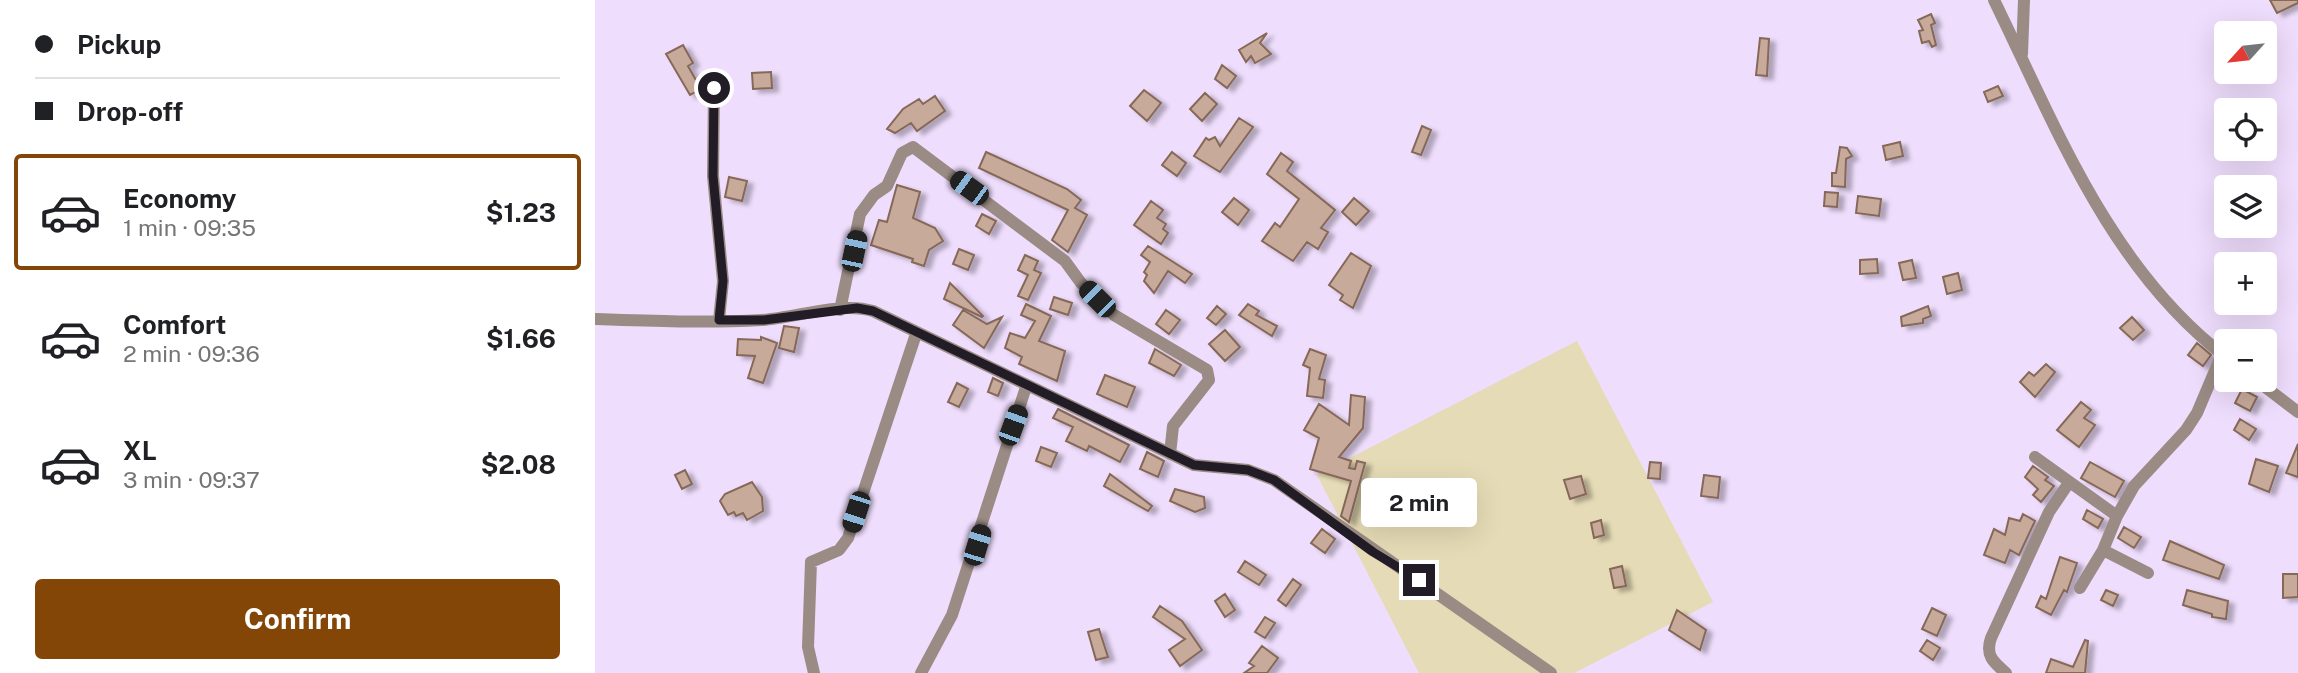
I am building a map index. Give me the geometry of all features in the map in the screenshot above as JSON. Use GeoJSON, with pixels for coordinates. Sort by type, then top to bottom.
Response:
{"type":"FeatureCollection","features":[{"type":"Feature","properties":{"kind":"street"},"geometry":{"type":"LineString","coordinates":[[1994,0],[2066,149],[2132,262],[2177,314],[2214,347]]}},
{"type":"Feature","properties":{"kind":"street"},"geometry":{"type":"LineString","coordinates":[[2022,58],[2024,0]]}},
{"type":"Feature","properties":{"kind":"street"},"geometry":{"type":"LineString","coordinates":[[714,88],[713,176],[723,281],[719,320]]}},
{"type":"Feature","properties":{"kind":"street"},"geometry":{"type":"LineString","coordinates":[[840,310],[860,214],[874,195],[887,186],[902,153],[913,147],[1065,261],[1081,283],[1114,315],[1204,366],[1209,380],[1173,426],[1170,454]]}},
{"type":"Feature","properties":{"kind":"street"},"geometry":{"type":"LineString","coordinates":[[595,318],[677,322],[764,320],[863,308],[1194,465],[1248,470],[1274,480],[1551,673]]}},
{"type":"Feature","properties":{"kind":"street"},"geometry":{"type":"LineString","coordinates":[[814,673],[808,647],[811,562],[839,550],[848,538],[916,334]]}},
{"type":"Feature","properties":{"kind":"street"},"geometry":{"type":"LineString","coordinates":[[2080,588],[2103,550],[2117,516],[2134,486],[2186,430],[2214,377]]}},
{"type":"Feature","properties":{"kind":"street"},"geometry":{"type":"LineString","coordinates":[[921,673],[953,615],[1026,387]]}},
{"type":"Feature","properties":{"kind":"street"},"geometry":{"type":"LineString","coordinates":[[2272,392],[2298,412]]}},
{"type":"Feature","properties":{"kind":"street"},"geometry":{"type":"LineString","coordinates":[[2035,457],[2068,484],[2117,516]]}},
{"type":"Feature","properties":{"kind":"street"},"geometry":{"type":"LineString","coordinates":[[2006,673],[1989,657],[1987,649],[2049,512],[2068,484]]}},
{"type":"Feature","properties":{"kind":"street"},"geometry":{"type":"LineString","coordinates":[[2103,550],[2148,573]]}},
{"type":"Feature","properties":{"kind":"sand"},"geometry":{"type":"Polygon","coordinates":[[[1577,341],[1713,602],[1574,673],[1419,673],[1317,475],[1577,341]]]}},
{"type":"Feature","properties":{"kind":"building"},"geometry":{"type":"Polygon","coordinates":[[[2270,0],[2298,0],[2298,3],[2277,13],[2270,0]]]}},
{"type":"Feature","properties":{"kind":"building"},"geometry":{"type":"Polygon","coordinates":[[[1931,14],[1935,23],[1931,25],[1936,45],[1932,47],[1929,41],[1922,43],[1919,31],[1923,30],[1918,20],[1931,14]]]}},
{"type":"Feature","properties":{"kind":"building"},"geometry":{"type":"Polygon","coordinates":[[[1267,33],[1260,43],[1271,54],[1255,63],[1251,56],[1246,62],[1239,50],[1267,33]]]}},
{"type":"Feature","properties":{"kind":"building"},"geometry":{"type":"Polygon","coordinates":[[[1760,38],[1769,39],[1767,76],[1756,75],[1760,38]]]}},
{"type":"Feature","properties":{"kind":"building"},"geometry":{"type":"Polygon","coordinates":[[[683,45],[693,63],[688,66],[701,89],[690,95],[666,54],[683,45]]]}},
{"type":"Feature","properties":{"kind":"building"},"geometry":{"type":"Polygon","coordinates":[[[1222,65],[1236,76],[1227,88],[1215,79],[1222,65]]]}},
{"type":"Feature","properties":{"kind":"building"},"geometry":{"type":"Polygon","coordinates":[[[771,72],[772,88],[753,89],[752,73],[771,72]]]}},
{"type":"Feature","properties":{"kind":"building"},"geometry":{"type":"Polygon","coordinates":[[[1998,86],[2003,96],[1988,102],[1984,92],[1998,86]]]}},
{"type":"Feature","properties":{"kind":"building"},"geometry":{"type":"Polygon","coordinates":[[[1144,90],[1161,103],[1147,121],[1130,106],[1144,90]]]}},
{"type":"Feature","properties":{"kind":"building"},"geometry":{"type":"Polygon","coordinates":[[[1205,93],[1217,104],[1202,121],[1190,109],[1205,93]]]}},
{"type":"Feature","properties":{"kind":"building"},"geometry":{"type":"Polygon","coordinates":[[[935,96],[945,111],[917,131],[911,123],[895,133],[887,129],[903,109],[919,99],[923,104],[935,96]]]}},
{"type":"Feature","properties":{"kind":"building"},"geometry":{"type":"Polygon","coordinates":[[[1239,118],[1253,127],[1220,172],[1194,156],[1206,138],[1209,140],[1215,137],[1220,146],[1239,118]]]}},
{"type":"Feature","properties":{"kind":"building"},"geometry":{"type":"Polygon","coordinates":[[[1422,126],[1431,130],[1421,155],[1412,152],[1422,126]]]}},
{"type":"Feature","properties":{"kind":"building"},"geometry":{"type":"Polygon","coordinates":[[[1900,142],[1903,156],[1886,160],[1883,146],[1900,142]]]}},
{"type":"Feature","properties":{"kind":"building"},"geometry":{"type":"Polygon","coordinates":[[[1840,147],[1847,148],[1852,156],[1846,159],[1845,187],[1832,186],[1832,173],[1836,173],[1840,147]]]}},
{"type":"Feature","properties":{"kind":"building"},"geometry":{"type":"Polygon","coordinates":[[[986,152],[1067,189],[1081,200],[1075,208],[1087,215],[1068,252],[1052,240],[1068,210],[979,168],[986,152]]]}},
{"type":"Feature","properties":{"kind":"building"},"geometry":{"type":"Polygon","coordinates":[[[1172,152],[1186,163],[1177,176],[1162,165],[1172,152]]]}},
{"type":"Feature","properties":{"kind":"building"},"geometry":{"type":"Polygon","coordinates":[[[1281,153],[1293,162],[1287,171],[1335,210],[1321,228],[1328,232],[1318,249],[1307,242],[1293,261],[1262,241],[1275,223],[1280,227],[1299,199],[1267,174],[1281,153]]]}},
{"type":"Feature","properties":{"kind":"building"},"geometry":{"type":"Polygon","coordinates":[[[729,177],[747,181],[742,201],[725,197],[729,177]]]}},
{"type":"Feature","properties":{"kind":"building"},"geometry":{"type":"Polygon","coordinates":[[[897,185],[920,192],[913,218],[935,228],[943,241],[929,250],[924,266],[912,262],[913,259],[871,245],[879,220],[887,222],[897,185]]]}},
{"type":"Feature","properties":{"kind":"building"},"geometry":{"type":"Polygon","coordinates":[[[1825,192],[1838,193],[1837,207],[1824,206],[1825,192]]]}},
{"type":"Feature","properties":{"kind":"building"},"geometry":{"type":"Polygon","coordinates":[[[1858,196],[1881,199],[1879,216],[1856,213],[1858,196]]]}},
{"type":"Feature","properties":{"kind":"building"},"geometry":{"type":"Polygon","coordinates":[[[1234,198],[1249,210],[1238,225],[1222,212],[1234,198]]]}},
{"type":"Feature","properties":{"kind":"building"},"geometry":{"type":"Polygon","coordinates":[[[1354,198],[1369,211],[1356,225],[1342,212],[1354,198]]]}},
{"type":"Feature","properties":{"kind":"building"},"geometry":{"type":"Polygon","coordinates":[[[1151,201],[1163,210],[1157,218],[1166,224],[1163,229],[1168,233],[1161,244],[1134,225],[1151,201]]]}},
{"type":"Feature","properties":{"kind":"building"},"geometry":{"type":"Polygon","coordinates":[[[982,214],[996,221],[989,234],[976,226],[982,214]]]}},
{"type":"Feature","properties":{"kind":"building"},"geometry":{"type":"Polygon","coordinates":[[[1148,246],[1192,274],[1185,283],[1168,271],[1154,293],[1144,281],[1147,275],[1144,272],[1150,262],[1141,255],[1148,246]]]}},
{"type":"Feature","properties":{"kind":"building"},"geometry":{"type":"Polygon","coordinates":[[[959,249],[974,255],[968,270],[953,264],[959,249]]]}},
{"type":"Feature","properties":{"kind":"building"},"geometry":{"type":"Polygon","coordinates":[[[1351,253],[1371,266],[1353,308],[1340,300],[1343,295],[1329,285],[1351,253]]]}},
{"type":"Feature","properties":{"kind":"building"},"geometry":{"type":"Polygon","coordinates":[[[1025,255],[1038,261],[1034,270],[1041,273],[1028,300],[1018,296],[1028,275],[1018,270],[1025,255]]]}},
{"type":"Feature","properties":{"kind":"building"},"geometry":{"type":"Polygon","coordinates":[[[1877,259],[1878,273],[1860,274],[1860,260],[1877,259]]]}},
{"type":"Feature","properties":{"kind":"building"},"geometry":{"type":"Polygon","coordinates":[[[1912,260],[1916,278],[1903,280],[1899,263],[1912,260]]]}},
{"type":"Feature","properties":{"kind":"building"},"geometry":{"type":"Polygon","coordinates":[[[1958,273],[1962,290],[1947,294],[1943,277],[1958,273]]]}},
{"type":"Feature","properties":{"kind":"building"},"geometry":{"type":"Polygon","coordinates":[[[950,283],[983,316],[982,317],[944,299],[950,283]]]}},
{"type":"Feature","properties":{"kind":"building"},"geometry":{"type":"Polygon","coordinates":[[[1054,297],[1072,303],[1068,315],[1050,309],[1054,297]]]}},
{"type":"Feature","properties":{"kind":"building"},"geometry":{"type":"Polygon","coordinates":[[[1026,304],[1051,316],[1039,341],[1065,351],[1057,381],[1019,364],[1022,357],[1005,348],[1010,333],[1025,338],[1035,321],[1021,315],[1026,304]]]}},
{"type":"Feature","properties":{"kind":"building"},"geometry":{"type":"Polygon","coordinates":[[[1248,304],[1259,311],[1256,315],[1277,326],[1272,336],[1239,315],[1248,304]]]}},
{"type":"Feature","properties":{"kind":"building"},"geometry":{"type":"Polygon","coordinates":[[[1217,306],[1226,314],[1216,325],[1207,318],[1217,306]]]}},
{"type":"Feature","properties":{"kind":"building"},"geometry":{"type":"Polygon","coordinates":[[[1928,306],[1931,316],[1923,319],[1923,323],[1902,326],[1901,317],[1928,306]]]}},
{"type":"Feature","properties":{"kind":"building"},"geometry":{"type":"Polygon","coordinates":[[[963,310],[987,324],[1002,317],[984,348],[953,325],[963,310]]]}},
{"type":"Feature","properties":{"kind":"building"},"geometry":{"type":"Polygon","coordinates":[[[1166,310],[1180,320],[1169,334],[1156,324],[1166,310]]]}},
{"type":"Feature","properties":{"kind":"building"},"geometry":{"type":"Polygon","coordinates":[[[2132,317],[2144,330],[2133,340],[2120,328],[2132,317]]]}},
{"type":"Feature","properties":{"kind":"building"},"geometry":{"type":"Polygon","coordinates":[[[784,326],[799,328],[794,352],[779,348],[784,326]]]}},
{"type":"Feature","properties":{"kind":"building"},"geometry":{"type":"Polygon","coordinates":[[[1225,330],[1240,347],[1225,361],[1209,344],[1225,330]]]}},
{"type":"Feature","properties":{"kind":"building"},"geometry":{"type":"Polygon","coordinates":[[[761,337],[777,343],[763,383],[748,378],[755,356],[737,355],[738,339],[761,340],[761,337]]]}},
{"type":"Feature","properties":{"kind":"building"},"geometry":{"type":"Polygon","coordinates":[[[2197,343],[2211,355],[2203,366],[2188,355],[2197,343]]]}},
{"type":"Feature","properties":{"kind":"building"},"geometry":{"type":"Polygon","coordinates":[[[1155,349],[1181,365],[1174,376],[1149,363],[1155,349]]]}},
{"type":"Feature","properties":{"kind":"building"},"geometry":{"type":"Polygon","coordinates":[[[1310,349],[1326,355],[1319,379],[1325,380],[1323,398],[1307,396],[1310,368],[1303,365],[1310,349]]]}},
{"type":"Feature","properties":{"kind":"building"},"geometry":{"type":"Polygon","coordinates":[[[2046,364],[2055,372],[2035,397],[2020,382],[2029,372],[2034,376],[2046,364]]]}},
{"type":"Feature","properties":{"kind":"building"},"geometry":{"type":"Polygon","coordinates":[[[1105,375],[1135,387],[1127,407],[1097,394],[1105,375]]]}},
{"type":"Feature","properties":{"kind":"building"},"geometry":{"type":"Polygon","coordinates":[[[993,378],[1003,383],[998,396],[988,392],[993,378]]]}},
{"type":"Feature","properties":{"kind":"building"},"geometry":{"type":"Polygon","coordinates":[[[957,383],[968,389],[959,407],[948,402],[957,383]]]}},
{"type":"Feature","properties":{"kind":"building"},"geometry":{"type":"Polygon","coordinates":[[[2240,392],[2257,397],[2250,411],[2235,403],[2240,392]]]}},
{"type":"Feature","properties":{"kind":"building"},"geometry":{"type":"Polygon","coordinates":[[[1351,395],[1365,397],[1363,428],[1339,457],[1351,461],[1349,468],[1355,469],[1357,461],[1365,463],[1349,522],[1341,516],[1351,481],[1310,469],[1319,438],[1304,430],[1319,404],[1349,425],[1351,395]]]}},
{"type":"Feature","properties":{"kind":"building"},"geometry":{"type":"Polygon","coordinates":[[[2081,402],[2091,410],[2084,418],[2095,425],[2079,447],[2057,430],[2081,402]]]}},
{"type":"Feature","properties":{"kind":"building"},"geometry":{"type":"Polygon","coordinates":[[[1058,409],[1129,445],[1120,462],[1089,446],[1087,451],[1066,441],[1073,427],[1053,418],[1058,409]]]}},
{"type":"Feature","properties":{"kind":"building"},"geometry":{"type":"Polygon","coordinates":[[[2240,419],[2256,429],[2249,440],[2234,430],[2240,419]]]}},
{"type":"Feature","properties":{"kind":"building"},"geometry":{"type":"Polygon","coordinates":[[[2298,444],[2298,477],[2286,473],[2298,444]]]}},
{"type":"Feature","properties":{"kind":"building"},"geometry":{"type":"Polygon","coordinates":[[[1041,447],[1057,453],[1051,467],[1036,461],[1041,447]]]}},
{"type":"Feature","properties":{"kind":"building"},"geometry":{"type":"Polygon","coordinates":[[[1147,452],[1164,461],[1158,477],[1140,469],[1147,452]]]}},
{"type":"Feature","properties":{"kind":"building"},"geometry":{"type":"Polygon","coordinates":[[[2256,459],[2278,466],[2269,492],[2249,484],[2256,459]]]}},
{"type":"Feature","properties":{"kind":"building"},"geometry":{"type":"Polygon","coordinates":[[[1650,462],[1661,463],[1660,479],[1648,478],[1650,462]]]}},
{"type":"Feature","properties":{"kind":"building"},"geometry":{"type":"Polygon","coordinates":[[[2090,462],[2124,481],[2115,497],[2081,478],[2090,462]]]}},
{"type":"Feature","properties":{"kind":"building"},"geometry":{"type":"Polygon","coordinates":[[[2033,466],[2048,477],[2045,480],[2054,486],[2041,502],[2033,495],[2038,489],[2025,477],[2033,466]]]}},
{"type":"Feature","properties":{"kind":"building"},"geometry":{"type":"Polygon","coordinates":[[[685,470],[692,484],[682,489],[675,475],[685,470]]]}},
{"type":"Feature","properties":{"kind":"building"},"geometry":{"type":"Polygon","coordinates":[[[1110,474],[1152,506],[1148,511],[1104,486],[1110,474]]]}},
{"type":"Feature","properties":{"kind":"building"},"geometry":{"type":"Polygon","coordinates":[[[1704,475],[1720,477],[1718,498],[1701,496],[1704,475]]]}},
{"type":"Feature","properties":{"kind":"building"},"geometry":{"type":"Polygon","coordinates":[[[1581,476],[1586,494],[1570,499],[1564,480],[1581,476]]]}},
{"type":"Feature","properties":{"kind":"building"},"geometry":{"type":"Polygon","coordinates":[[[752,482],[762,497],[763,511],[747,520],[743,513],[736,516],[734,512],[728,515],[720,501],[725,494],[752,482]]]}},
{"type":"Feature","properties":{"kind":"building"},"geometry":{"type":"Polygon","coordinates":[[[1175,489],[1204,497],[1205,508],[1195,512],[1170,501],[1175,489]]]}},
{"type":"Feature","properties":{"kind":"building"},"geometry":{"type":"Polygon","coordinates":[[[2087,510],[2103,519],[2098,528],[2083,519],[2087,510]]]}},
{"type":"Feature","properties":{"kind":"building"},"geometry":{"type":"Polygon","coordinates":[[[2023,514],[2035,521],[2019,555],[2010,550],[2005,563],[1984,555],[1994,529],[2005,535],[2009,518],[2020,521],[2023,514]]]}},
{"type":"Feature","properties":{"kind":"building"},"geometry":{"type":"Polygon","coordinates":[[[1601,520],[1604,535],[1594,538],[1591,523],[1601,520]]]}},
{"type":"Feature","properties":{"kind":"building"},"geometry":{"type":"Polygon","coordinates":[[[2124,527],[2141,537],[2134,548],[2118,538],[2124,527]]]}},
{"type":"Feature","properties":{"kind":"building"},"geometry":{"type":"Polygon","coordinates":[[[1322,529],[1335,539],[1325,553],[1311,543],[1322,529]]]}},
{"type":"Feature","properties":{"kind":"building"},"geometry":{"type":"Polygon","coordinates":[[[2170,541],[2224,565],[2219,579],[2163,560],[2170,541]]]}},
{"type":"Feature","properties":{"kind":"building"},"geometry":{"type":"Polygon","coordinates":[[[2060,557],[2077,563],[2067,592],[2064,590],[2051,615],[2036,607],[2041,596],[2046,599],[2060,557]]]}},
{"type":"Feature","properties":{"kind":"building"},"geometry":{"type":"Polygon","coordinates":[[[1245,561],[1266,575],[1259,585],[1238,572],[1245,561]]]}},
{"type":"Feature","properties":{"kind":"building"},"geometry":{"type":"Polygon","coordinates":[[[1622,566],[1626,586],[1614,588],[1610,569],[1622,566]]]}},
{"type":"Feature","properties":{"kind":"building"},"geometry":{"type":"Polygon","coordinates":[[[2283,574],[2298,574],[2298,597],[2283,598],[2283,574]]]}},
{"type":"Feature","properties":{"kind":"building"},"geometry":{"type":"Polygon","coordinates":[[[1293,579],[1301,585],[1286,606],[1278,600],[1293,579]]]}},
{"type":"Feature","properties":{"kind":"building"},"geometry":{"type":"Polygon","coordinates":[[[2106,590],[2118,595],[2113,606],[2101,600],[2106,590]]]}},
{"type":"Feature","properties":{"kind":"building"},"geometry":{"type":"Polygon","coordinates":[[[2187,590],[2228,601],[2226,619],[2212,617],[2212,614],[2183,605],[2187,590]]]}},
{"type":"Feature","properties":{"kind":"building"},"geometry":{"type":"Polygon","coordinates":[[[1225,594],[1235,610],[1225,617],[1215,601],[1225,594]]]}},
{"type":"Feature","properties":{"kind":"building"},"geometry":{"type":"Polygon","coordinates":[[[1160,606],[1182,621],[1202,650],[1180,666],[1169,650],[1185,639],[1153,617],[1160,606]]]}},
{"type":"Feature","properties":{"kind":"building"},"geometry":{"type":"Polygon","coordinates":[[[1932,608],[1946,615],[1937,636],[1922,629],[1932,608]]]}},
{"type":"Feature","properties":{"kind":"building"},"geometry":{"type":"Polygon","coordinates":[[[1677,610],[1706,630],[1700,650],[1669,630],[1677,610]]]}},
{"type":"Feature","properties":{"kind":"building"},"geometry":{"type":"Polygon","coordinates":[[[1265,617],[1275,623],[1265,638],[1255,632],[1265,617]]]}},
{"type":"Feature","properties":{"kind":"building"},"geometry":{"type":"Polygon","coordinates":[[[1099,629],[1108,657],[1096,660],[1088,632],[1099,629]]]}},
{"type":"Feature","properties":{"kind":"building"},"geometry":{"type":"Polygon","coordinates":[[[1927,640],[1940,648],[1933,660],[1920,651],[1927,640]]]}},
{"type":"Feature","properties":{"kind":"building"},"geometry":{"type":"Polygon","coordinates":[[[2085,640],[2088,641],[2085,673],[2046,673],[2051,659],[2073,667],[2085,640]]]}},
{"type":"Feature","properties":{"kind":"building"},"geometry":{"type":"Polygon","coordinates":[[[1262,646],[1278,658],[1267,673],[1244,673],[1254,666],[1249,663],[1262,646]]]}},
{"type":"Feature","properties":{"kind":"route"},"geometry":{"type":"LineString","coordinates":[[714,88],[713,176],[723,281],[719,320],[764,320],[857,308],[873,311],[1160,451],[1194,465],[1248,470],[1274,480],[1373,552],[1419,580]]}}]}
